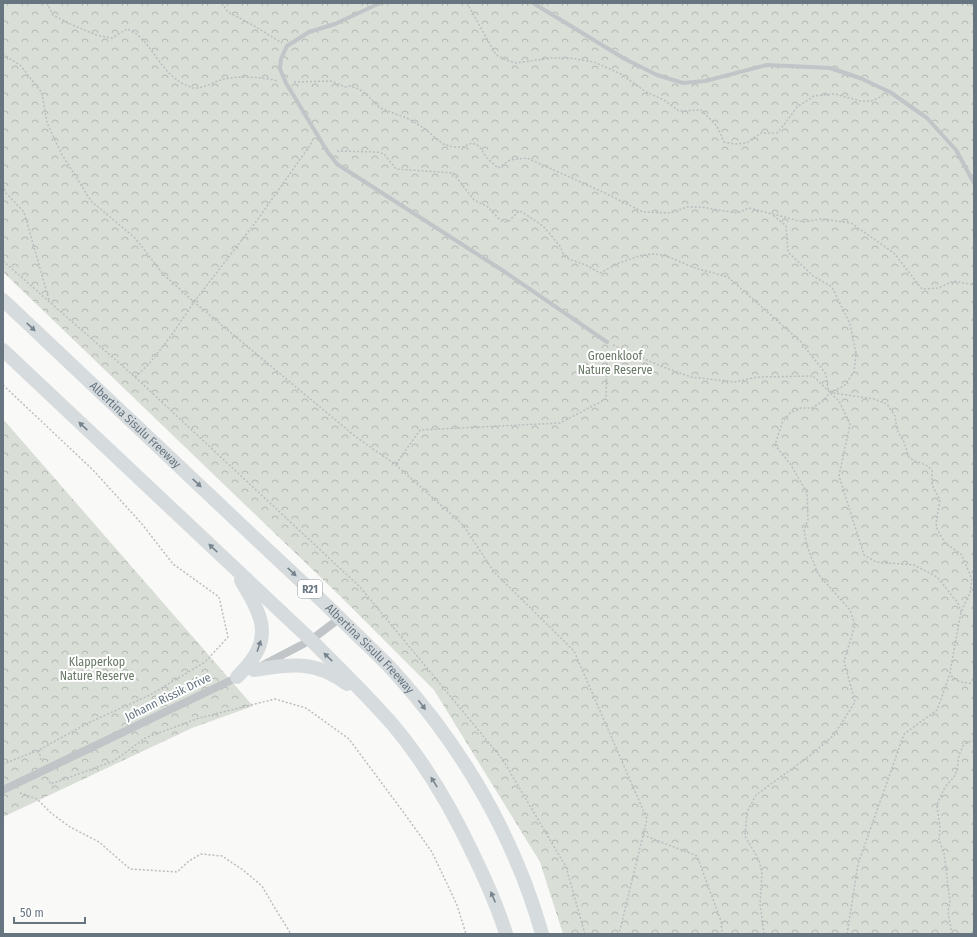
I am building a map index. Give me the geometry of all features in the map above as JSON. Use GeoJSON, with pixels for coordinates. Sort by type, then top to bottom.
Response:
{"type":"FeatureCollection","features":[{"type":"Feature","properties":{"kind":"highway","name":"Albertina Sisulu Freeway"},"geometry":{"type":"LineString","coordinates":[[3,300],[340,618],[395,673],[417,698],[448,738],[475,780],[500,825],[521,872],[542,934]]}},
{"type":"Feature","properties":{"kind":"highway"},"geometry":{"type":"LineString","coordinates":[[3,350],[360,687],[424,766],[460,826],[494,901],[506,934]]}},
{"type":"Feature","properties":{"kind":"highway"},"geometry":{"type":"LineString","coordinates":[[236,569],[257,609],[262,636],[260,646],[254,659],[237,677]]}},
{"type":"Feature","properties":{"kind":"highway"},"geometry":{"type":"LineString","coordinates":[[254,670],[282,665],[317,667],[328,672],[357,692],[393,726]]}},
{"type":"Feature","properties":{"kind":"street","name":"Johann Rissik Drive"},"geometry":{"type":"LineString","coordinates":[[5,789],[254,670],[311,640],[340,618]]}},
{"type":"Feature","properties":{"kind":"lane"},"geometry":{"type":"LineString","coordinates":[[380,3],[335,24],[309,32],[287,46],[281,59],[280,69],[286,83],[327,151],[337,164],[505,272],[607,342]]}},
{"type":"Feature","properties":{"kind":"lane"},"geometry":{"type":"LineString","coordinates":[[533,3],[625,59],[657,75],[683,82],[705,81],[767,65],[830,68],[860,78],[890,92],[927,118],[956,150],[974,183]]}},
{"type":"Feature","properties":{"kind":"path"},"geometry":{"type":"LineString","coordinates":[[47,3],[52,14],[68,23],[96,35],[112,38],[127,29],[135,32],[146,43],[161,64],[178,81],[194,88],[222,80],[256,77],[286,83],[331,81],[359,90],[380,108],[409,119],[426,130],[443,144],[453,147],[463,147],[472,143],[479,146],[487,158],[498,168],[510,160],[527,158],[643,212],[670,213],[687,207],[701,207],[737,213],[749,208],[803,222],[821,219],[851,223],[894,253],[922,289],[938,288],[954,281],[974,286]]}},
{"type":"Feature","properties":{"kind":"path"},"geometry":{"type":"LineString","coordinates":[[222,3],[228,12],[287,46]]}},
{"type":"Feature","properties":{"kind":"path"},"geometry":{"type":"LineString","coordinates":[[467,3],[496,54],[506,60],[516,63],[551,58],[570,58],[594,62],[621,74],[646,92],[664,100],[679,111],[700,110],[717,126],[724,142],[734,144],[746,143],[761,133],[777,133],[797,107],[814,96],[835,94],[860,101],[871,101],[890,92]]}},
{"type":"Feature","properties":{"kind":"path"},"geometry":{"type":"LineString","coordinates":[[3,54],[21,66],[42,93],[47,123],[61,153],[91,201],[135,238],[164,276],[356,437],[396,465],[463,525],[494,572],[574,651],[647,819],[619,934]]}},
{"type":"Feature","properties":{"kind":"path"},"geometry":{"type":"LineString","coordinates":[[135,378],[149,364],[194,302],[258,219],[317,135]]}},
{"type":"Feature","properties":{"kind":"path"},"geometry":{"type":"LineString","coordinates":[[327,151],[377,152],[384,154],[396,169],[453,173],[474,200],[488,207],[498,218],[505,222],[509,221],[519,211],[522,212],[543,226],[560,246],[564,256],[586,265],[600,274],[618,263],[638,256],[652,254],[664,255],[696,268],[728,277],[800,341],[826,374],[828,389],[839,402],[850,424],[838,476],[864,555],[876,562],[914,565],[937,577],[958,603],[961,612]]}},
{"type":"Feature","properties":{"kind":"path"},"geometry":{"type":"LineString","coordinates":[[3,185],[6,193],[24,212],[49,300]]}},
{"type":"Feature","properties":{"kind":"path"},"geometry":{"type":"LineString","coordinates":[[764,934],[760,904],[762,873],[759,860],[745,836],[747,812],[756,794],[812,754],[834,735],[855,702],[844,661],[855,625],[850,610],[818,574],[807,546],[804,530],[808,520],[807,493],[791,465],[775,445],[782,423],[790,413],[801,408],[812,408],[824,401],[831,392],[844,386],[854,372],[856,353],[850,324],[832,287],[813,276],[788,252],[786,226],[772,214]]}},
{"type":"Feature","properties":{"kind":"path"},"geometry":{"type":"LineString","coordinates":[[3,261],[49,300],[135,378],[360,588],[503,760],[566,867],[585,934]]}},
{"type":"Feature","properties":{"kind":"path"},"geometry":{"type":"LineString","coordinates":[[396,465],[420,430],[560,423],[606,399],[607,342],[663,368],[691,377],[735,382],[757,377],[813,376],[831,392],[874,399],[887,404],[895,416],[897,430],[904,442],[909,457],[928,466],[932,470],[932,484],[940,500],[936,523],[937,529],[945,543],[961,554],[972,579],[970,593],[961,612],[950,672],[937,710],[904,734],[858,864],[847,934]]}},
{"type":"Feature","properties":{"kind":"path"},"geometry":{"type":"LineString","coordinates":[[3,385],[93,470],[142,524],[173,564],[219,597],[228,636],[205,662],[150,695],[88,723],[38,750],[3,764]]}},
{"type":"Feature","properties":{"kind":"path"},"geometry":{"type":"LineString","coordinates":[[950,672],[952,678],[956,681],[974,684]]}},
{"type":"Feature","properties":{"kind":"path"},"geometry":{"type":"LineString","coordinates":[[38,750],[43,771],[51,784],[114,761],[145,738],[199,718],[275,699],[306,708],[349,739],[432,852],[457,905],[466,934]]}},
{"type":"Feature","properties":{"kind":"path"},"geometry":{"type":"LineString","coordinates":[[952,934],[948,912],[950,902],[944,853],[939,839],[940,826],[937,807],[945,787],[954,777],[957,770],[958,755],[964,744],[974,740]]}},
{"type":"Feature","properties":{"kind":"path"},"geometry":{"type":"LineString","coordinates":[[5,789],[37,799],[51,813],[70,827],[99,842],[130,869],[177,872],[189,861],[201,854],[222,856],[243,870],[262,886],[291,934]]}},
{"type":"Feature","properties":{"kind":"path"},"geometry":{"type":"LineString","coordinates":[[643,835],[697,856],[721,921],[722,934]]}},
{"type":"Feature","properties":{"kind":"green space","name":"Groenkloof Nature Reserve"},"geometry":{"type":"Polygon","coordinates":[[[3,3],[974,3],[974,934],[563,934],[540,862],[434,690],[342,598],[3,272],[3,3]]]}},
{"type":"Feature","properties":{"kind":"green space","name":"Klapperkop Nature Reserve"},"geometry":{"type":"Polygon","coordinates":[[[3,419],[253,706],[192,728],[3,817],[3,419]]]}}]}
